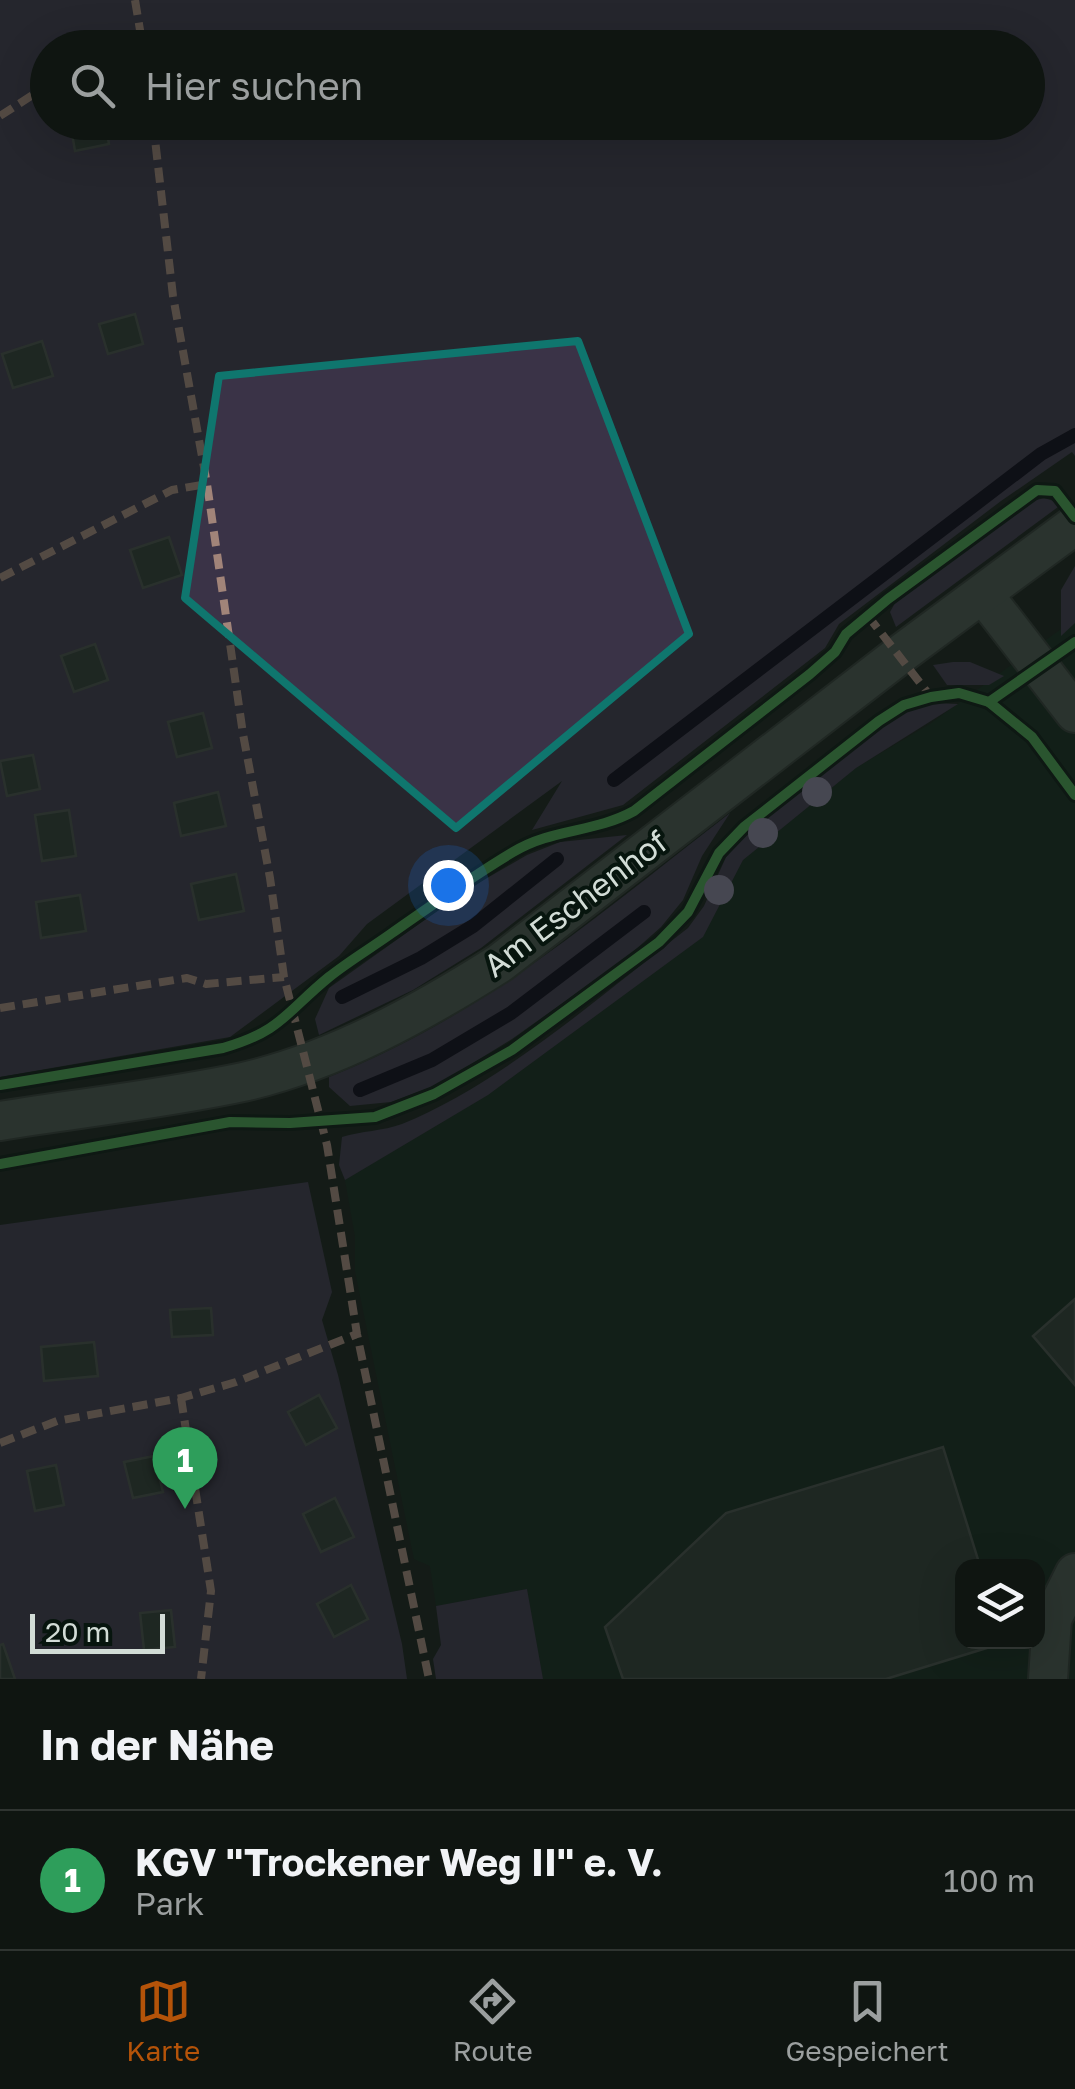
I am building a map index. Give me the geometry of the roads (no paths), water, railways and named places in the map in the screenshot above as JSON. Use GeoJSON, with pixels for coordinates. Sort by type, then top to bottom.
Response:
{"type":"FeatureCollection","features":[{"type":"Feature","properties":{"kind":"street","name":"Am Eschenhof"},"geometry":{"type":"LineString","coordinates":[[0,1121],[244,1082],[362,1040],[445,998],[500,963],[1075,525]]}},
{"type":"Feature","properties":{"kind":"street"},"geometry":{"type":"LineString","coordinates":[[983,594],[1075,714]]}},
{"type":"Feature","properties":{"kind":"street"},"geometry":{"type":"LineString","coordinates":[[1048,1679],[1052,1620],[1075,1573]]}},
{"type":"Feature","properties":{"kind":"waterway"},"geometry":{"type":"LineString","coordinates":[[614,780],[1041,454],[1075,435]]}},
{"type":"Feature","properties":{"kind":"waterway"},"geometry":{"type":"LineString","coordinates":[[342,997],[421,958],[473,926],[557,859]]}},
{"type":"Feature","properties":{"kind":"waterway"},"geometry":{"type":"LineString","coordinates":[[360,1090],[432,1060],[511,1013],[644,912]]}},
{"type":"Feature","properties":{"kind":"place","name":"KGV \"Trockener Weg II\" e. V."},"geometry":{"type":"Point","coordinates":[185,1509]}}]}
